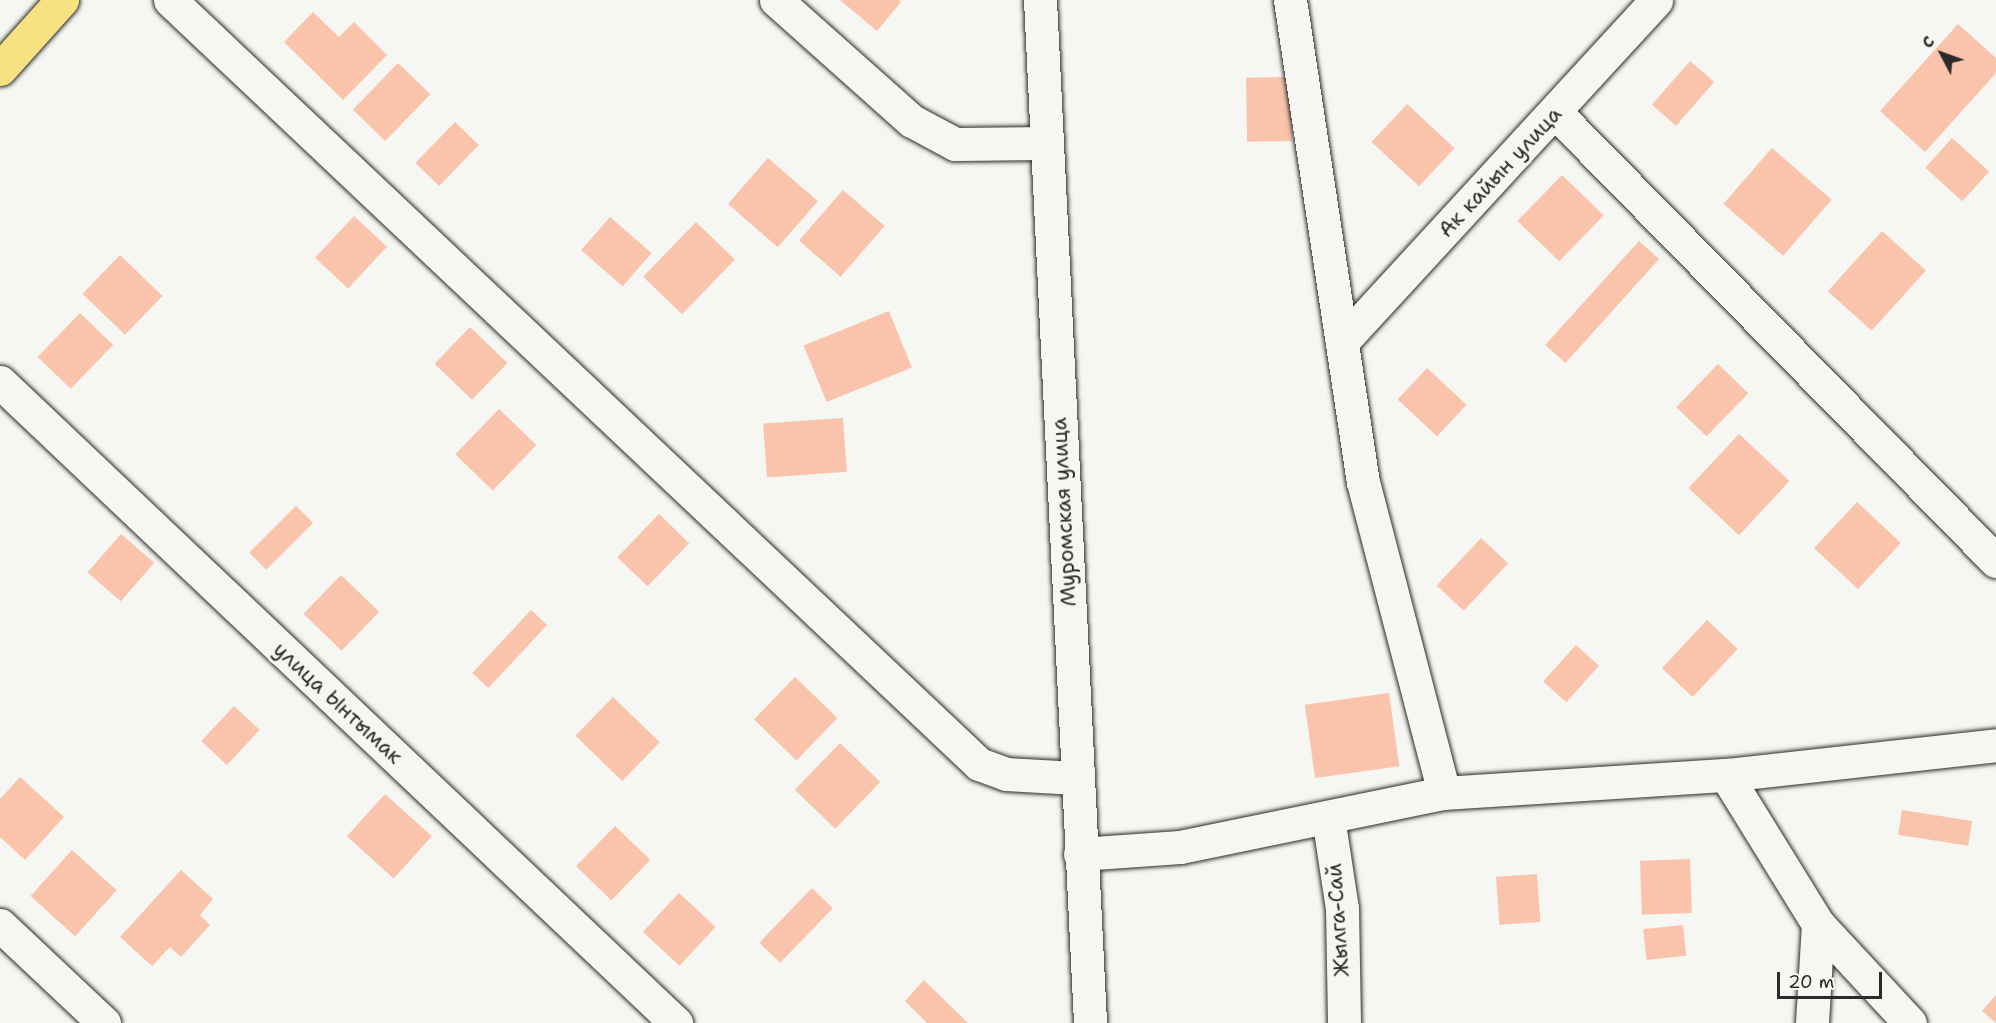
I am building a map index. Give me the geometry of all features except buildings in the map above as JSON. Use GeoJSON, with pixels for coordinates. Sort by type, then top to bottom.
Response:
{"type":"FeatureCollection","features":[{"type":"Feature","properties":{"kind":"main road"},"geometry":{"type":"LineString","coordinates":[[0,69],[62,0]]}},
{"type":"Feature","properties":{"kind":"street"},"geometry":{"type":"LineString","coordinates":[[170,0],[979,764],[1006,774],[1076,778]]}},
{"type":"Feature","properties":{"kind":"street"},"geometry":{"type":"LineString","coordinates":[[776,0],[921,126],[955,144],[1047,143]]}},
{"type":"Feature","properties":{"kind":"street","name":"Муромская улица"},"geometry":{"type":"LineString","coordinates":[[1040,0],[1076,778],[1090,1023]]}},
{"type":"Feature","properties":{"kind":"street"},"geometry":{"type":"LineString","coordinates":[[1290,0],[1363,482],[1444,793]]}},
{"type":"Feature","properties":{"kind":"street","name":"Ак кайын улица"},"geometry":{"type":"LineString","coordinates":[[1342,342],[1556,113],[1656,0]]}},
{"type":"Feature","properties":{"kind":"street"},"geometry":{"type":"LineString","coordinates":[[1556,113],[1996,561]]}},
{"type":"Feature","properties":{"kind":"street","name":"улица Ынтымак"},"geometry":{"type":"LineString","coordinates":[[0,382],[676,1023]]}},
{"type":"Feature","properties":{"kind":"street"},"geometry":{"type":"LineString","coordinates":[[1080,854],[1180,848],[1444,793],[1726,775],[1996,745]]}},
{"type":"Feature","properties":{"kind":"street"},"geometry":{"type":"LineString","coordinates":[[1726,775],[1818,924],[1910,1023]]}},
{"type":"Feature","properties":{"kind":"street","name":"Жылга-Сай"},"geometry":{"type":"LineString","coordinates":[[1328,817],[1342,908],[1344,1023]]}},
{"type":"Feature","properties":{"kind":"street"},"geometry":{"type":"LineString","coordinates":[[1812,1023],[1818,924]]}},
{"type":"Feature","properties":{"kind":"street"},"geometry":{"type":"LineString","coordinates":[[0,925],[104,1023]]}}]}
